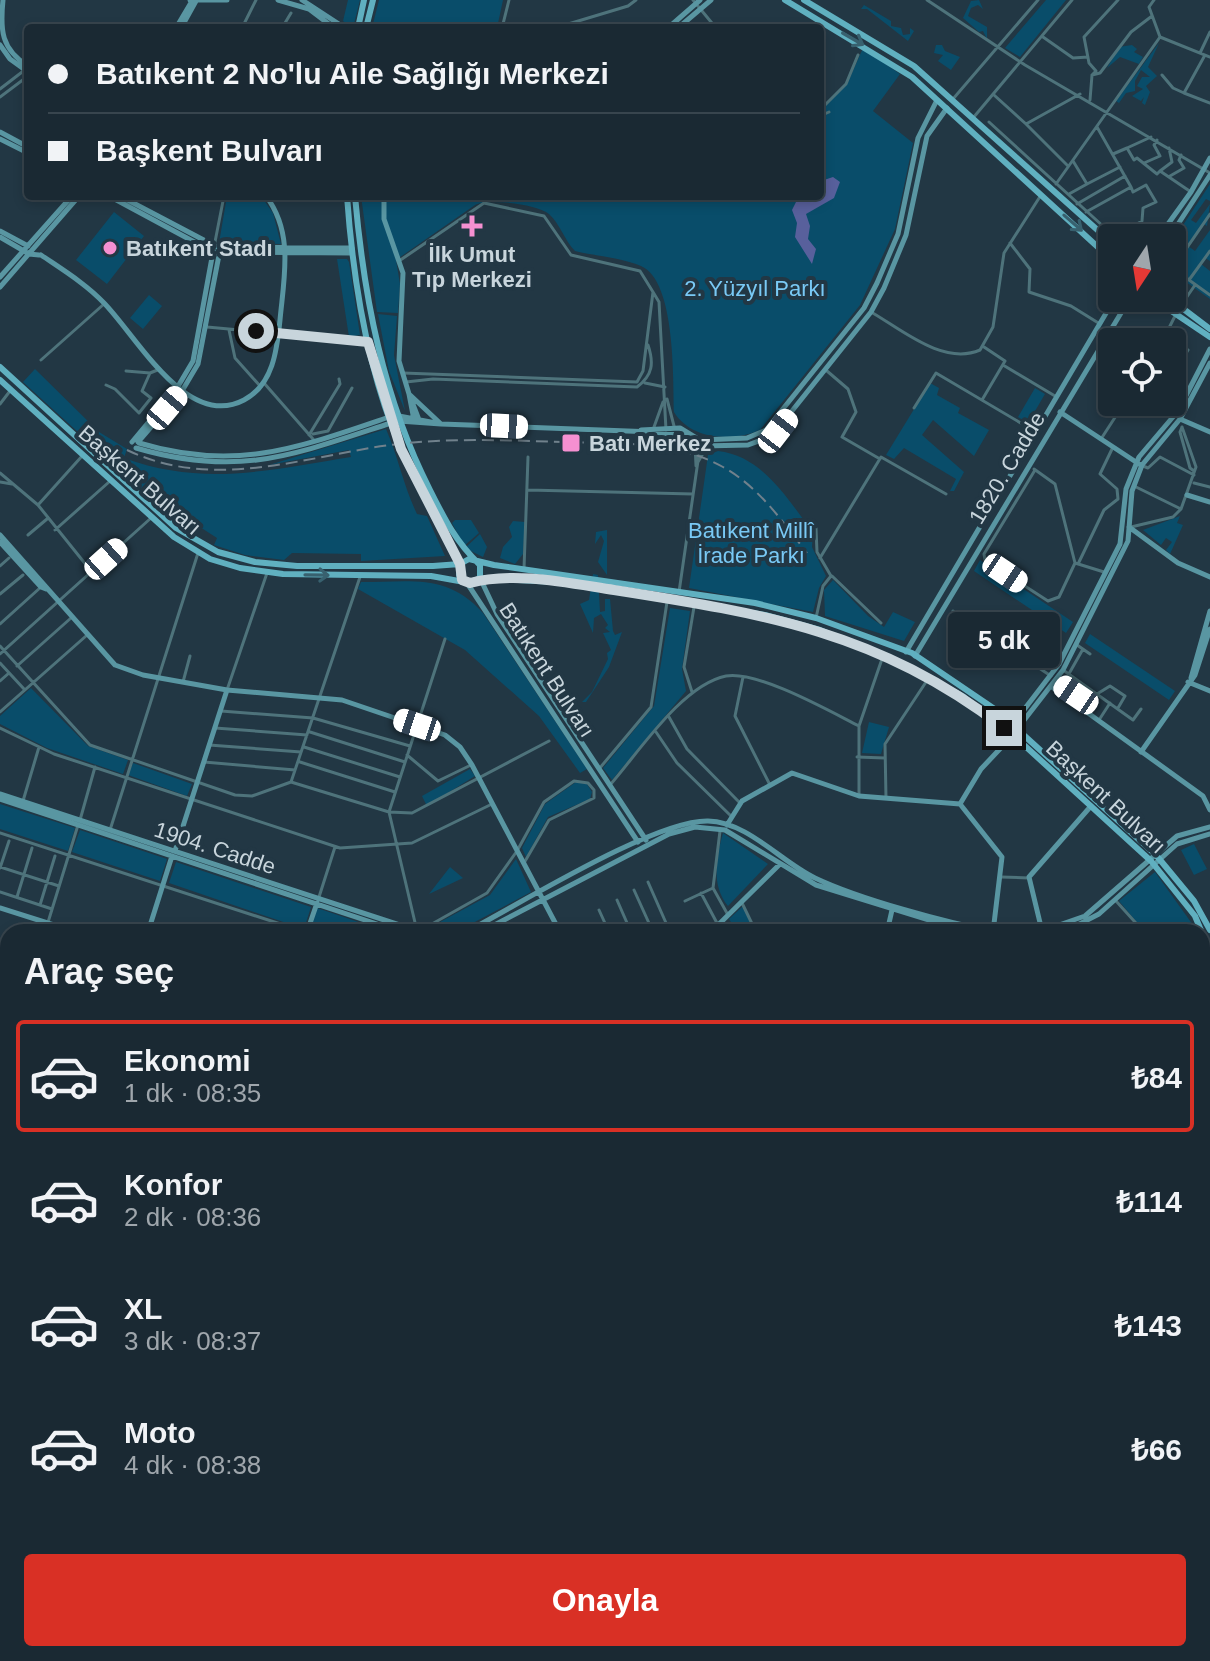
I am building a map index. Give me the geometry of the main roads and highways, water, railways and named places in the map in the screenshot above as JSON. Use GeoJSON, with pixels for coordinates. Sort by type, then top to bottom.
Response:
{"type":"FeatureCollection","features":[{"type":"Feature","properties":{"kind":"main road"},"geometry":{"type":"LineString","coordinates":[[359,24],[364,0]]}},
{"type":"Feature","properties":{"kind":"main road"},"geometry":{"type":"LineString","coordinates":[[367,24],[373,0]]}},
{"type":"Feature","properties":{"kind":"main road"},"geometry":{"type":"LineString","coordinates":[[785,0],[888,60],[937,99],[1098,247]]}},
{"type":"Feature","properties":{"kind":"main road"},"geometry":{"type":"LineString","coordinates":[[804,0],[903,58],[953,99],[1098,230]]}},
{"type":"Feature","properties":{"kind":"main road","name":"Batıkent Bulvarı"},"geometry":{"type":"LineString","coordinates":[[347,200],[352,251],[368,342],[393,419],[460,564],[459,575],[466,582]]}},
{"type":"Feature","properties":{"kind":"main road","name":"Batıkent Bulvarı"},"geometry":{"type":"LineString","coordinates":[[356,200],[376,342],[393,419],[463,550],[482,568],[480,578]]}},
{"type":"Feature","properties":{"kind":"main road"},"geometry":{"type":"LineString","coordinates":[[1179,312],[1210,337]]}},
{"type":"Feature","properties":{"kind":"main road"},"geometry":{"type":"LineString","coordinates":[[1180,312],[1210,329]]}},
{"type":"Feature","properties":{"kind":"main road","name":"Başkent Bulvarı"},"geometry":{"type":"LineString","coordinates":[[0,367],[176,528],[215,551],[281,565],[460,564]]}},
{"type":"Feature","properties":{"kind":"main road","name":"Başkent Bulvarı"},"geometry":{"type":"LineString","coordinates":[[0,380],[151,518],[198,553],[231,566],[267,573],[431,576],[466,582]]}},
{"type":"Feature","properties":{"kind":"main road"},"geometry":{"type":"LineString","coordinates":[[460,564],[469,559],[755,603],[816,618],[881,641],[906,652],[900,657],[901,664]]}},
{"type":"Feature","properties":{"kind":"main road"},"geometry":{"type":"LineString","coordinates":[[466,582],[480,578],[556,582],[695,603],[814,627],[901,664]]}},
{"type":"Feature","properties":{"kind":"main road"},"geometry":{"type":"LineString","coordinates":[[875,653],[882,650],[881,641]]}},
{"type":"Feature","properties":{"kind":"main road","name":"Başkent Bulvarı"},"geometry":{"type":"LineString","coordinates":[[906,652],[938,670],[1016,726],[1156,860],[1194,901],[1207,924]]}},
{"type":"Feature","properties":{"kind":"main road"},"geometry":{"type":"LineString","coordinates":[[910,668],[915,656]]}},
{"type":"Feature","properties":{"kind":"main road","name":"Başkent Bulvarı"},"geometry":{"type":"LineString","coordinates":[[901,664],[964,697],[1013,735],[1156,860],[1198,924]]}},
{"type":"Feature","properties":{"kind":"main road"},"geometry":{"type":"LineString","coordinates":[[930,679],[931,673],[938,670]]}},
{"type":"Feature","properties":{"kind":"railway"},"geometry":{"type":"LineString","coordinates":[[127,450],[187,468],[217,470],[278,465],[370,448],[442,441],[604,443],[666,448],[705,458],[736,475],[769,506],[807,553]]}},
{"type":"Feature","properties":{"kind":"place","name":"İlk Umut Tıp Merkezi"},"geometry":{"type":"Point","coordinates":[472,226]}},
{"type":"Feature","properties":{"kind":"place","name":"Batıkent Stadı"},"geometry":{"type":"Point","coordinates":[110,248]}},
{"type":"Feature","properties":{"kind":"place","name":"Batı Merkez"},"geometry":{"type":"Point","coordinates":[571,443]}},
{"type":"Feature","properties":{"kind":"park label","name":"2. Yüzyıl Parkı"},"geometry":{"type":"Point","coordinates":[755,288]}},
{"type":"Feature","properties":{"kind":"park label","name":"Batıkent Millî İrade Parkı"},"geometry":{"type":"Point","coordinates":[751,542]}}]}
